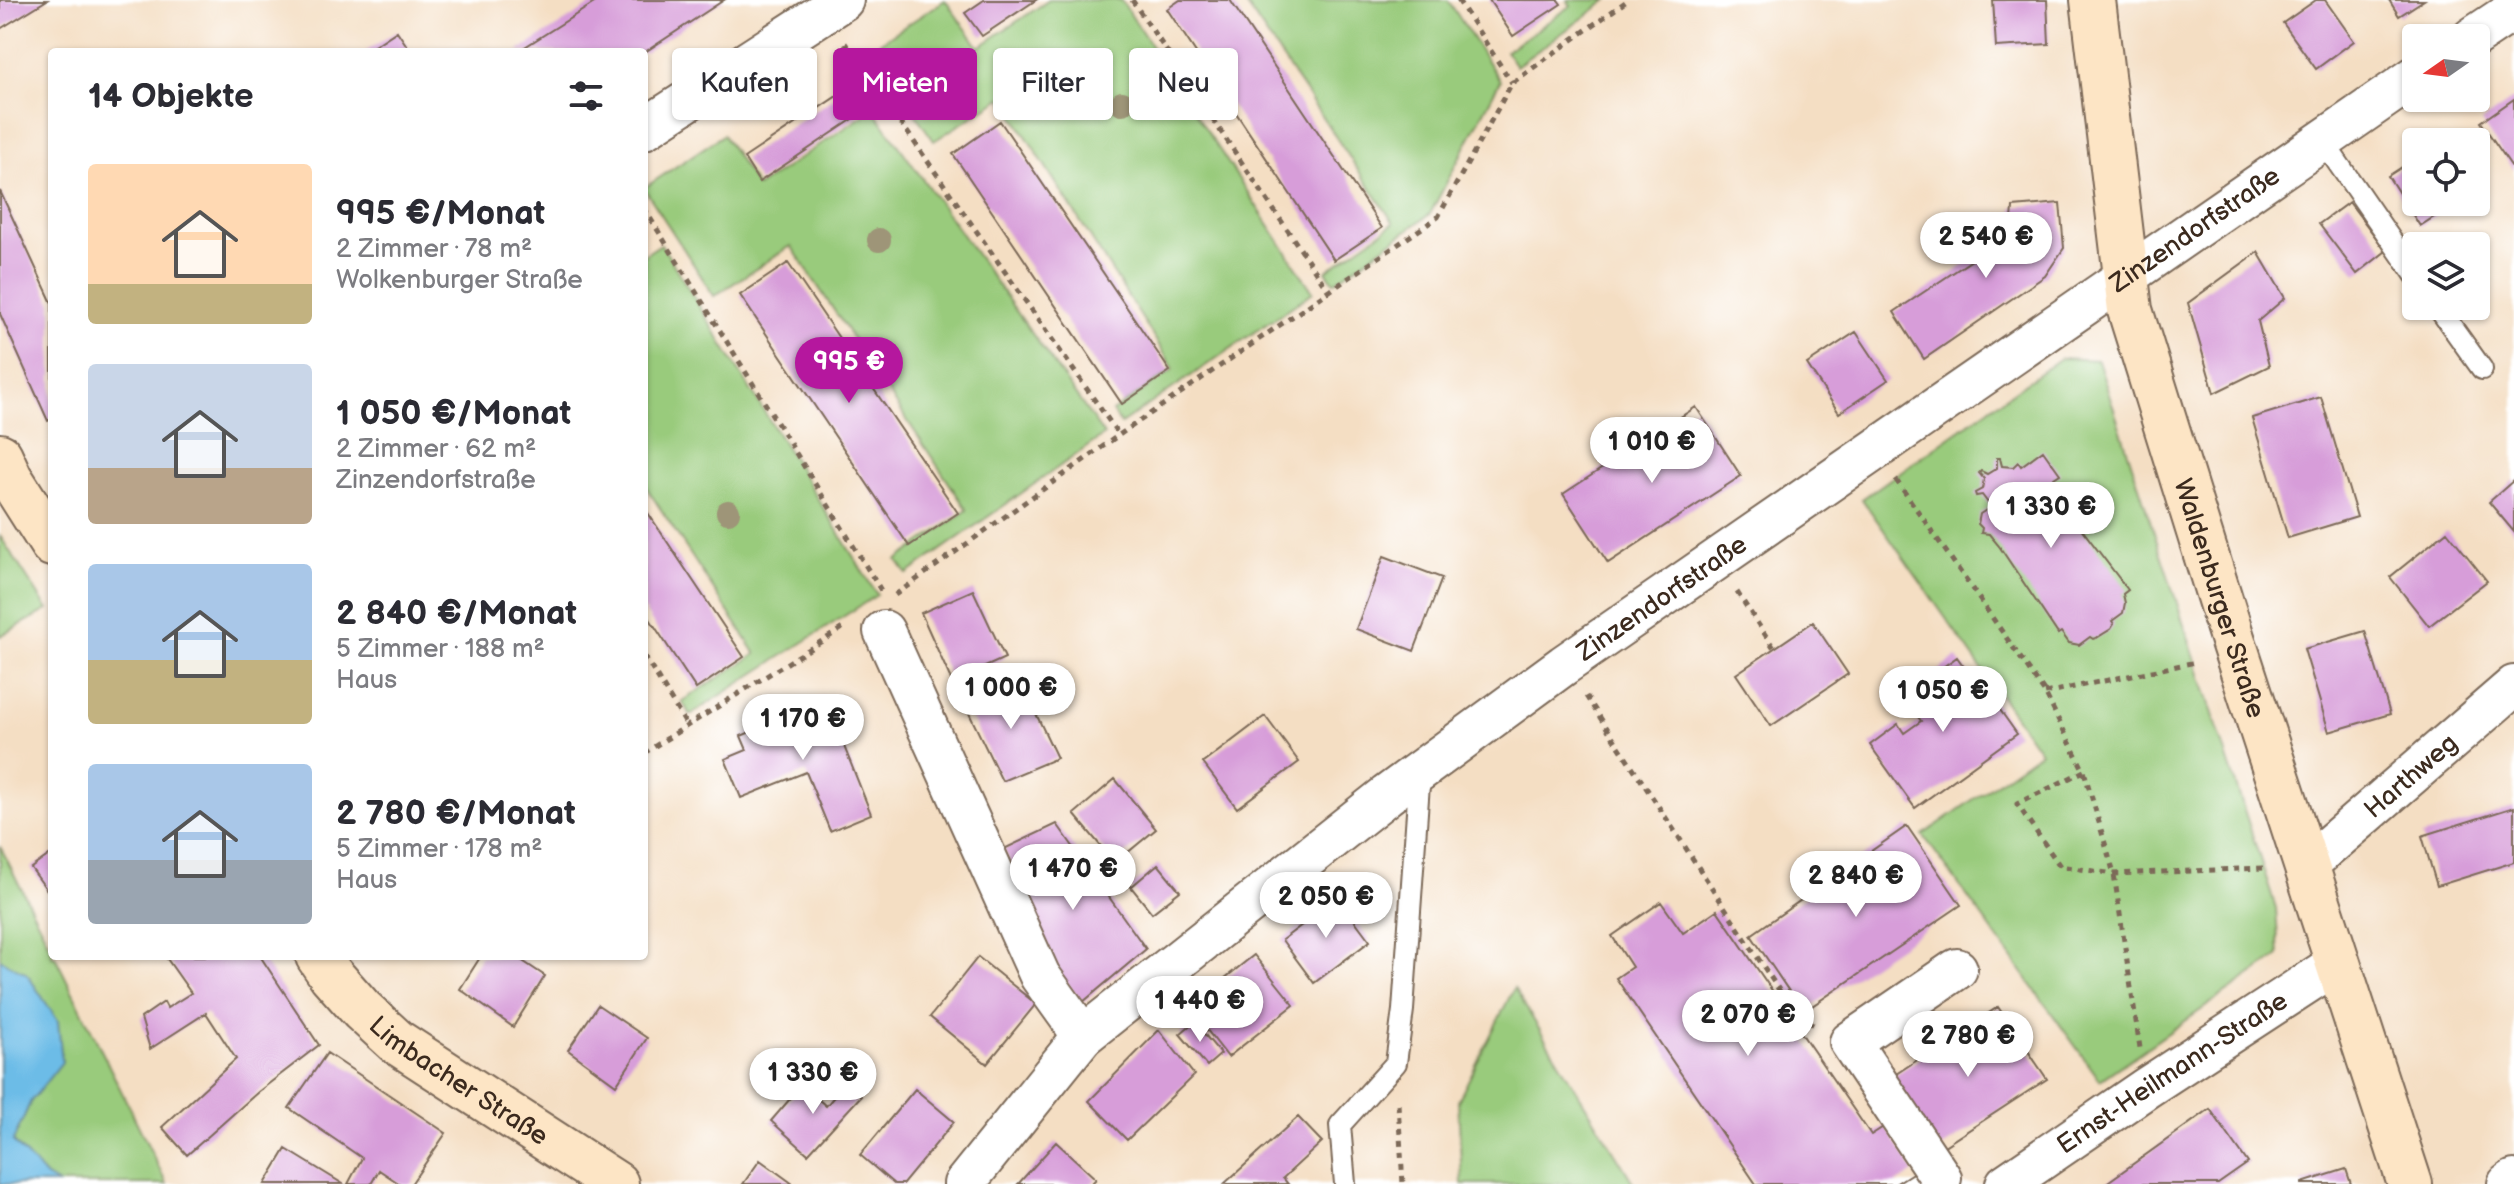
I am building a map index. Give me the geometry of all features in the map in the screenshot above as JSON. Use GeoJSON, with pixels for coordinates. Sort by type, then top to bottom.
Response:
{"type":"FeatureCollection","features":[{"type":"Feature","properties":{"kind":"street","name":"Waldenburger Straße"},"geometry":{"type":"LineString","coordinates":[[2093,0],[2130,310],[2410,1184]]}},
{"type":"Feature","properties":{"kind":"street"},"geometry":{"type":"LineString","coordinates":[[648,126],[834,6]]}},
{"type":"Feature","properties":{"kind":"street"},"geometry":{"type":"LineString","coordinates":[[2490,26],[2514,10]]}},
{"type":"Feature","properties":{"kind":"street","name":"Zinzendorfstraße"},"geometry":{"type":"LineString","coordinates":[[964,1184],[1083,1036],[1420,770],[1564,665],[2402,86]]}},
{"type":"Feature","properties":{"kind":"street"},"geometry":{"type":"LineString","coordinates":[[0,456],[10,478],[46,523]]}},
{"type":"Feature","properties":{"kind":"street"},"geometry":{"type":"LineString","coordinates":[[865,628],[1040,976],[1083,1036]]}},
{"type":"Feature","properties":{"kind":"street","name":"Harthweg"},"geometry":{"type":"LineString","coordinates":[[2306,866],[2514,686]]}},
{"type":"Feature","properties":{"kind":"street","name":"Limbacher Straße"},"geometry":{"type":"LineString","coordinates":[[321,960],[362,1010],[397,1042],[616,1184]]}},
{"type":"Feature","properties":{"kind":"street","name":"Ernst-Heilmann-Straße"},"geometry":{"type":"LineString","coordinates":[[2006,1184],[2339,962]]}},
{"type":"Feature","properties":{"kind":"street"},"geometry":{"type":"LineString","coordinates":[[1943,1181],[1850,1042],[1957,969]]}},
{"type":"Feature","properties":{"kind":"street"},"geometry":{"type":"LineString","coordinates":[[2508,1184],[2514,1180]]}},
{"type":"Feature","properties":{"kind":"lane"},"geometry":{"type":"LineString","coordinates":[[2322,140],[2402,256]]}},
{"type":"Feature","properties":{"kind":"lane"},"geometry":{"type":"LineString","coordinates":[[2447,320],[2482,369]]}},
{"type":"Feature","properties":{"kind":"lane"},"geometry":{"type":"LineString","coordinates":[[1345,1184],[1340,1125],[1396,1063],[1403,1010],[1420,770]]}},
{"type":"Feature","properties":{"kind":"path"},"geometry":{"type":"LineString","coordinates":[[1132,0],[1330,293]]}},
{"type":"Feature","properties":{"kind":"path"},"geometry":{"type":"LineString","coordinates":[[1458,0],[1512,83]]}},
{"type":"Feature","properties":{"kind":"path"},"geometry":{"type":"LineString","coordinates":[[648,214],[887,601],[1119,435],[1438,217],[1512,83],[1628,0]]}},
{"type":"Feature","properties":{"kind":"path"},"geometry":{"type":"LineString","coordinates":[[834,6],[1119,435]]}},
{"type":"Feature","properties":{"kind":"path"},"geometry":{"type":"LineString","coordinates":[[1875,450],[2045,693],[2084,771],[2114,874],[2146,1088]]}},
{"type":"Feature","properties":{"kind":"path"},"geometry":{"type":"LineString","coordinates":[[1716,560],[1774,648]]}},
{"type":"Feature","properties":{"kind":"path"},"geometry":{"type":"LineString","coordinates":[[648,750],[686,724],[865,628]]}},
{"type":"Feature","properties":{"kind":"path"},"geometry":{"type":"LineString","coordinates":[[2045,693],[2238,653]]}},
{"type":"Feature","properties":{"kind":"path"},"geometry":{"type":"LineString","coordinates":[[648,662],[686,724]]}},
{"type":"Feature","properties":{"kind":"path"},"geometry":{"type":"LineString","coordinates":[[1585,694],[1796,1016],[1850,1042]]}},
{"type":"Feature","properties":{"kind":"path"},"geometry":{"type":"LineString","coordinates":[[2084,771],[2017,804],[2060,866],[2114,874],[2306,866]]}},
{"type":"Feature","properties":{"kind":"path"},"geometry":{"type":"LineString","coordinates":[[1396,1063],[1403,1184]]}},
{"type":"Feature","properties":{"kind":"green space"},"geometry":{"type":"Polygon","coordinates":[[[945,0],[979,47],[1049,0],[1121,0],[1153,48],[1129,48],[1129,120],[1200,120],[1313,292],[1121,424],[1112,412],[1174,369],[1016,120],[1113,120],[1113,48],[993,48],[993,104],[977,114],[977,48],[872,48],[945,0]]]}},
{"type":"Feature","properties":{"kind":"green space"},"geometry":{"type":"Polygon","coordinates":[[[1243,0],[1448,0],[1500,81],[1430,214],[1334,282],[1326,271],[1394,223],[1243,0]]]}},
{"type":"Feature","properties":{"kind":"green space"},"geometry":{"type":"Polygon","coordinates":[[[1567,0],[1608,0],[1516,66],[1506,51],[1571,6],[1567,0]]]}},
{"type":"Feature","properties":{"kind":"green space"},"geometry":{"type":"Polygon","coordinates":[[[857,120],[881,120],[1104,435],[907,574],[897,560],[967,510],[791,246],[714,296],[648,194],[648,185],[723,135],[757,187],[857,120]]]}},
{"type":"Feature","properties":{"kind":"green space"},"geometry":{"type":"Polygon","coordinates":[[[919,120],[967,120],[934,141],[919,120]]]}},
{"type":"Feature","properties":{"kind":"green space"},"geometry":{"type":"Polygon","coordinates":[[[661,244],[877,595],[690,715],[682,701],[756,654],[648,490],[648,252],[661,244]]]}},
{"type":"Feature","properties":{"kind":"green space"},"geometry":{"type":"Polygon","coordinates":[[[2061,358],[2098,360],[2276,908],[2279,956],[2100,1080],[1923,835],[2040,752],[1862,499],[2061,358]]]}},
{"type":"Feature","properties":{"kind":"green space"},"geometry":{"type":"Polygon","coordinates":[[[0,536],[48,610],[0,636],[0,536]]]}},
{"type":"Feature","properties":{"kind":"green space"},"geometry":{"type":"Polygon","coordinates":[[[0,846],[48,942],[48,960],[57,960],[167,1184],[0,1184],[0,846]]]}},
{"type":"Feature","properties":{"kind":"green space"},"geometry":{"type":"Polygon","coordinates":[[[1514,988],[1634,1184],[1462,1184],[1458,1101],[1514,988]]]}},
{"type":"Feature","properties":{"kind":"water"},"geometry":{"type":"Polygon","coordinates":[[[0,959],[27,974],[58,1021],[62,1062],[31,1101],[13,1141],[46,1177],[58,1184],[0,1184],[0,959]]]}},
{"type":"Feature","properties":{"kind":"building"},"geometry":{"type":"Polygon","coordinates":[[[0,0],[47,0],[0,29],[0,0]]]}},
{"type":"Feature","properties":{"kind":"building"},"geometry":{"type":"Polygon","coordinates":[[[599,0],[724,0],[648,50],[523,48],[599,0]]]}},
{"type":"Feature","properties":{"kind":"building"},"geometry":{"type":"Polygon","coordinates":[[[984,0],[1036,0],[982,36],[965,13],[984,0]]]}},
{"type":"Feature","properties":{"kind":"building"},"geometry":{"type":"Polygon","coordinates":[[[1180,0],[1230,0],[1382,228],[1334,260],[1238,116],[1238,48],[1193,48],[1167,9],[1180,0]]]}},
{"type":"Feature","properties":{"kind":"building"},"geometry":{"type":"Polygon","coordinates":[[[1489,0],[1558,0],[1561,4],[1513,36],[1489,0]]]}},
{"type":"Feature","properties":{"kind":"building"},"geometry":{"type":"Polygon","coordinates":[[[1993,0],[2047,0],[2049,44],[1996,47],[1993,0]]]}},
{"type":"Feature","properties":{"kind":"building"},"geometry":{"type":"Polygon","coordinates":[[[2316,0],[2325,0],[2354,41],[2316,69],[2283,23],[2316,0]]]}},
{"type":"Feature","properties":{"kind":"building"},"geometry":{"type":"Polygon","coordinates":[[[2389,0],[2424,0],[2399,16],[2389,0]]]}},
{"type":"Feature","properties":{"kind":"building"},"geometry":{"type":"Polygon","coordinates":[[[397,31],[408,48],[371,48],[397,31]]]}},
{"type":"Feature","properties":{"kind":"building"},"geometry":{"type":"Polygon","coordinates":[[[833,99],[833,120],[852,120],[759,182],[744,158],[801,120],[817,120],[817,109],[833,99]]]}},
{"type":"Feature","properties":{"kind":"building"},"geometry":{"type":"Polygon","coordinates":[[[2514,99],[2514,170],[2490,135],[2490,128],[2485,128],[2481,122],[2514,99]]]}},
{"type":"Feature","properties":{"kind":"building"},"geometry":{"type":"Polygon","coordinates":[[[1000,121],[1170,371],[1122,404],[953,154],[1000,121]]]}},
{"type":"Feature","properties":{"kind":"building"},"geometry":{"type":"Polygon","coordinates":[[[2402,167],[2402,198],[2388,176],[2402,167]]]}},
{"type":"Feature","properties":{"kind":"building"},"geometry":{"type":"Polygon","coordinates":[[[0,191],[48,294],[48,421],[0,314],[0,191]]]}},
{"type":"Feature","properties":{"kind":"building"},"geometry":{"type":"Polygon","coordinates":[[[2349,202],[2386,251],[2357,274],[2319,224],[2349,202]]]}},
{"type":"Feature","properties":{"kind":"building"},"geometry":{"type":"Polygon","coordinates":[[[2060,203],[2064,248],[2045,276],[1924,359],[1894,312],[2011,234],[2013,207],[2060,203]]]}},
{"type":"Feature","properties":{"kind":"building"},"geometry":{"type":"Polygon","coordinates":[[[2414,216],[2435,216],[2420,226],[2414,216]]]}},
{"type":"Feature","properties":{"kind":"building"},"geometry":{"type":"Polygon","coordinates":[[[2258,252],[2285,298],[2258,321],[2269,366],[2214,393],[2188,303],[2258,252]]]}},
{"type":"Feature","properties":{"kind":"building"},"geometry":{"type":"Polygon","coordinates":[[[788,263],[958,513],[909,546],[740,295],[788,263]]]}},
{"type":"Feature","properties":{"kind":"building"},"geometry":{"type":"Polygon","coordinates":[[[1856,332],[1888,380],[1839,413],[1807,364],[1856,332]]]}},
{"type":"Feature","properties":{"kind":"building"},"geometry":{"type":"Polygon","coordinates":[[[2321,397],[2357,517],[2288,538],[2252,418],[2321,397]]]}},
{"type":"Feature","properties":{"kind":"building"},"geometry":{"type":"Polygon","coordinates":[[[1696,407],[1741,476],[1608,563],[1563,494],[1696,407]]]}},
{"type":"Feature","properties":{"kind":"building"},"geometry":{"type":"Polygon","coordinates":[[[2043,450],[2060,474],[2054,478],[2052,490],[2128,590],[2123,594],[2123,613],[2112,621],[2111,629],[2079,645],[2069,643],[2061,632],[2058,634],[1999,546],[1989,534],[1981,533],[1982,528],[1978,524],[1980,514],[1991,507],[1982,495],[1976,496],[1975,493],[1982,489],[1984,479],[1979,473],[1987,474],[1997,468],[1997,458],[2000,458],[2002,466],[2013,467],[2018,462],[2021,466],[2043,450]]]}},
{"type":"Feature","properties":{"kind":"building"},"geometry":{"type":"Polygon","coordinates":[[[2514,480],[2514,532],[2489,502],[2514,480]]]}},
{"type":"Feature","properties":{"kind":"building"},"geometry":{"type":"Polygon","coordinates":[[[648,513],[744,657],[696,689],[648,616],[648,513]]]}},
{"type":"Feature","properties":{"kind":"building"},"geometry":{"type":"Polygon","coordinates":[[[2447,531],[2487,581],[2429,626],[2390,577],[2447,531]]]}},
{"type":"Feature","properties":{"kind":"building"},"geometry":{"type":"Polygon","coordinates":[[[1384,556],[1442,578],[1414,651],[1356,629],[1384,556]]]}},
{"type":"Feature","properties":{"kind":"building"},"geometry":{"type":"Polygon","coordinates":[[[973,590],[1005,658],[952,682],[921,613],[973,590]]]}},
{"type":"Feature","properties":{"kind":"building"},"geometry":{"type":"Polygon","coordinates":[[[1813,622],[1848,674],[1771,726],[1736,674],[1813,622]]]}},
{"type":"Feature","properties":{"kind":"building"},"geometry":{"type":"Polygon","coordinates":[[[2365,631],[2390,714],[2329,732],[2304,649],[2365,631]]]}},
{"type":"Feature","properties":{"kind":"building"},"geometry":{"type":"Polygon","coordinates":[[[1957,657],[2017,734],[1915,808],[1870,745],[1898,724],[1904,733],[1921,721],[1903,696],[1957,657]]]}},
{"type":"Feature","properties":{"kind":"building"},"geometry":{"type":"Polygon","coordinates":[[[1020,680],[1057,758],[1002,781],[966,707],[1020,680]]]}},
{"type":"Feature","properties":{"kind":"building"},"geometry":{"type":"Polygon","coordinates":[[[824,696],[871,814],[830,831],[806,772],[741,798],[725,759],[747,750],[741,736],[788,716],[787,711],[824,696]]]}},
{"type":"Feature","properties":{"kind":"building"},"geometry":{"type":"Polygon","coordinates":[[[1265,716],[1299,762],[1237,808],[1203,763],[1265,716]]]}},
{"type":"Feature","properties":{"kind":"building"},"geometry":{"type":"Polygon","coordinates":[[[1115,779],[1156,829],[1115,863],[1074,814],[1115,779]]]}},
{"type":"Feature","properties":{"kind":"building"},"geometry":{"type":"Polygon","coordinates":[[[2514,807],[2514,862],[2437,886],[2422,836],[2514,807]]]}},
{"type":"Feature","properties":{"kind":"building"},"geometry":{"type":"Polygon","coordinates":[[[1057,824],[1146,949],[1083,1002],[1062,978],[1004,849],[1057,824]]]}},
{"type":"Feature","properties":{"kind":"building"},"geometry":{"type":"Polygon","coordinates":[[[1907,826],[1961,905],[1803,1012],[1751,935],[1907,826]]]}},
{"type":"Feature","properties":{"kind":"building"},"geometry":{"type":"Polygon","coordinates":[[[48,856],[48,891],[31,868],[48,856]]]}},
{"type":"Feature","properties":{"kind":"building"},"geometry":{"type":"Polygon","coordinates":[[[1158,864],[1180,891],[1152,913],[1131,887],[1158,864]]]}},
{"type":"Feature","properties":{"kind":"building"},"geometry":{"type":"Polygon","coordinates":[[[1338,898],[1370,941],[1314,983],[1282,940],[1338,898]]]}},
{"type":"Feature","properties":{"kind":"building"},"geometry":{"type":"Polygon","coordinates":[[[1661,902],[1683,933],[1717,910],[1871,1135],[1885,1126],[1914,1172],[1895,1184],[1756,1184],[1616,978],[1632,967],[1612,936],[1661,902]]]}},
{"type":"Feature","properties":{"kind":"building"},"geometry":{"type":"Polygon","coordinates":[[[1254,955],[1294,1005],[1228,1057],[1189,1007],[1254,955]]]}},
{"type":"Feature","properties":{"kind":"building"},"geometry":{"type":"Polygon","coordinates":[[[978,957],[1036,1004],[987,1064],[930,1017],[978,957]]]}},
{"type":"Feature","properties":{"kind":"building"},"geometry":{"type":"Polygon","coordinates":[[[168,960],[263,960],[319,1045],[258,1092],[187,1155],[162,1127],[236,1059],[206,1013],[150,1049],[141,1018],[164,1002],[167,1008],[191,993],[168,960]]]}},
{"type":"Feature","properties":{"kind":"building"},"geometry":{"type":"Polygon","coordinates":[[[478,960],[521,960],[545,976],[513,1027],[460,989],[478,960]]]}},
{"type":"Feature","properties":{"kind":"building"},"geometry":{"type":"Polygon","coordinates":[[[598,1005],[647,1038],[616,1085],[568,1050],[598,1005]]]}},
{"type":"Feature","properties":{"kind":"building"},"geometry":{"type":"Polygon","coordinates":[[[1998,1007],[2047,1079],[1938,1150],[1890,1078],[1998,1007]]]}},
{"type":"Feature","properties":{"kind":"building"},"geometry":{"type":"Polygon","coordinates":[[[1194,1022],[1221,1054],[1207,1066],[1180,1034],[1194,1022]]]}},
{"type":"Feature","properties":{"kind":"building"},"geometry":{"type":"Polygon","coordinates":[[[1159,1030],[1194,1075],[1127,1140],[1089,1101],[1159,1030]]]}},
{"type":"Feature","properties":{"kind":"building"},"geometry":{"type":"Polygon","coordinates":[[[327,1053],[446,1133],[411,1184],[400,1184],[379,1170],[371,1184],[348,1184],[362,1158],[289,1108],[327,1053]]]}},
{"type":"Feature","properties":{"kind":"building"},"geometry":{"type":"Polygon","coordinates":[[[846,1083],[861,1096],[808,1154],[771,1121],[802,1085],[826,1106],[846,1083]]]}},
{"type":"Feature","properties":{"kind":"building"},"geometry":{"type":"Polygon","coordinates":[[[915,1089],[954,1122],[903,1184],[894,1184],[860,1155],[915,1089]]]}},
{"type":"Feature","properties":{"kind":"building"},"geometry":{"type":"Polygon","coordinates":[[[2210,1109],[2248,1163],[2218,1184],[2105,1184],[2210,1109]]]}},
{"type":"Feature","properties":{"kind":"building"},"geometry":{"type":"Polygon","coordinates":[[[1298,1117],[1322,1142],[1283,1178],[1288,1184],[1224,1184],[1298,1117]]]}},
{"type":"Feature","properties":{"kind":"building"},"geometry":{"type":"Polygon","coordinates":[[[1056,1142],[1096,1179],[1091,1184],[1018,1184],[1056,1142]]]}},
{"type":"Feature","properties":{"kind":"building"},"geometry":{"type":"Polygon","coordinates":[[[286,1149],[343,1184],[265,1184],[286,1149]]]}},
{"type":"Feature","properties":{"kind":"building"},"geometry":{"type":"Polygon","coordinates":[[[760,1160],[793,1184],[743,1184],[760,1160]]]}},
{"type":"Feature","properties":{"kind":"building"},"geometry":{"type":"Polygon","coordinates":[[[2346,1169],[2351,1184],[2302,1184],[2302,1183],[2346,1169]]]}}]}
